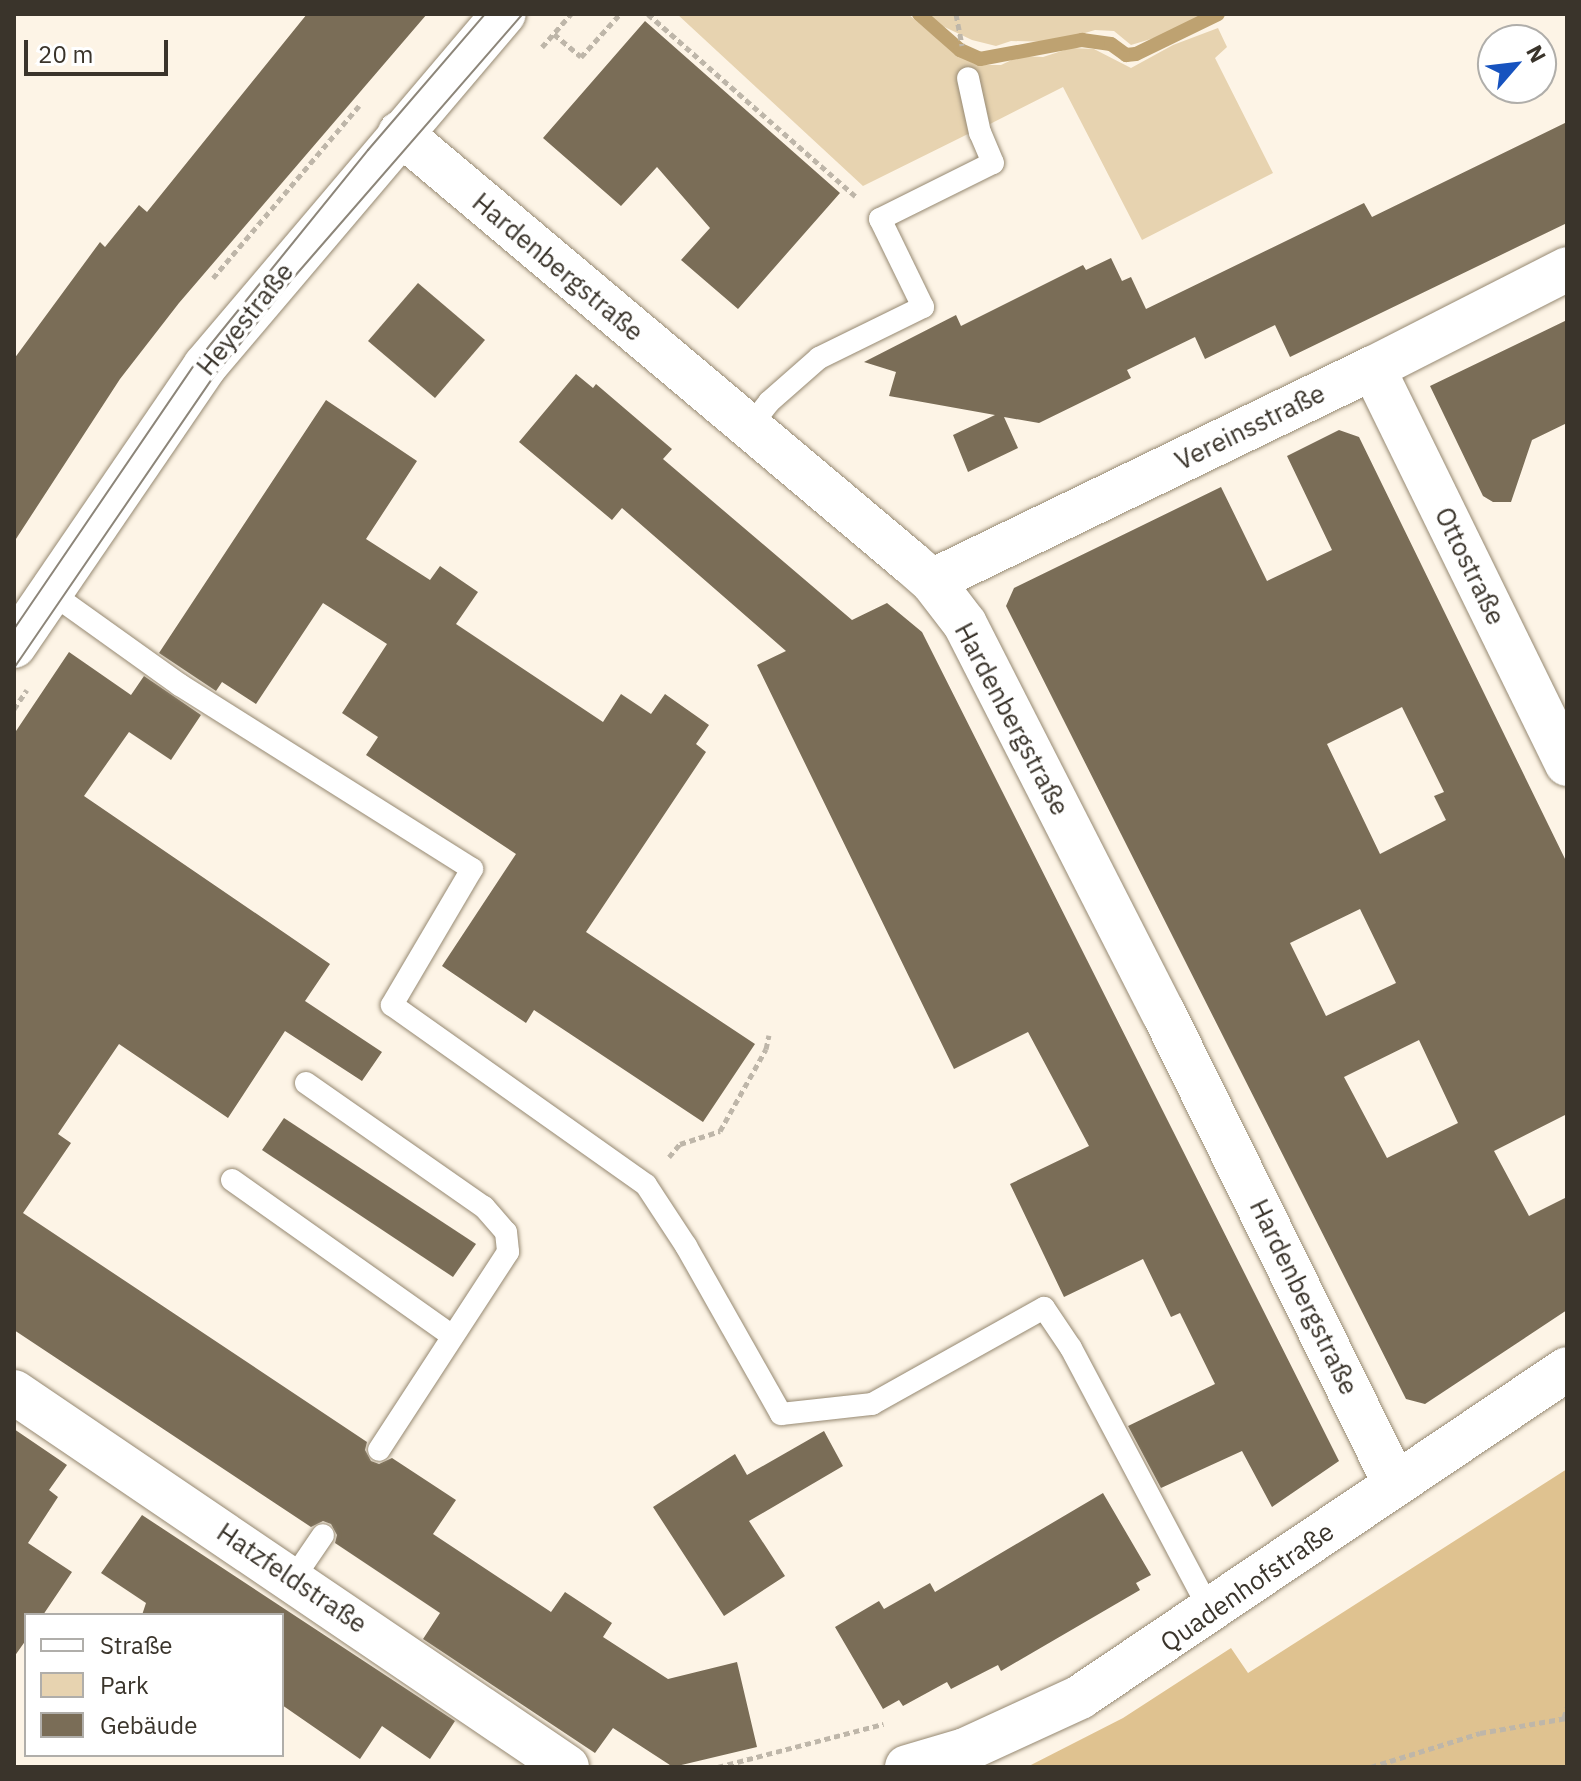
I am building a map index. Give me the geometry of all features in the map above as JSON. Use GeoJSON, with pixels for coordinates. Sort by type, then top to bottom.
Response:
{"type":"FeatureCollection","features":[{"type":"Feature","properties":{"kind":"street","name":"Heyestraße"},"geometry":{"type":"LineString","coordinates":[[14,646],[205,366],[504,14]]}},
{"type":"Feature","properties":{"kind":"street","name":"Hardenbergstraße"},"geometry":{"type":"LineString","coordinates":[[400,133],[932,581],[965,624],[1170,1026],[1395,1484]]}},
{"type":"Feature","properties":{"kind":"street","name":"Vereinsstraße"},"geometry":{"type":"LineString","coordinates":[[932,581],[1373,368],[1567,269]]}},
{"type":"Feature","properties":{"kind":"street","name":"Ottostraße"},"geometry":{"type":"LineString","coordinates":[[1373,368],[1567,764]]}},
{"type":"Feature","properties":{"kind":"street","name":"Quadenhofstraße"},"geometry":{"type":"LineString","coordinates":[[907,1767],[965,1750],[1080,1697],[1211,1612],[1567,1369]]}},
{"type":"Feature","properties":{"kind":"street","name":"Hatzfeldstraße"},"geometry":{"type":"LineString","coordinates":[[14,1392],[567,1767]]}},
{"type":"Feature","properties":{"kind":"lane"},"geometry":{"type":"LineString","coordinates":[[748,429],[769,402],[819,358],[923,307],[880,219],[993,163],[980,133],[968,78]]}},
{"type":"Feature","properties":{"kind":"lane"},"geometry":{"type":"LineString","coordinates":[[50,592],[180,685],[472,869],[392,1005],[646,1185],[686,1246],[781,1414],[872,1404],[1044,1308],[1071,1348],[1211,1612]]}},
{"type":"Feature","properties":{"kind":"lane"},"geometry":{"type":"LineString","coordinates":[[306,1083],[484,1207],[506,1232],[508,1252],[379,1450]]}},
{"type":"Feature","properties":{"kind":"lane"},"geometry":{"type":"LineString","coordinates":[[232,1180],[452,1336]]}},
{"type":"Feature","properties":{"kind":"lane"},"geometry":{"type":"LineString","coordinates":[[293,1579],[323,1535]]}},
{"type":"Feature","properties":{"kind":"path"},"geometry":{"type":"LineString","coordinates":[[554,34],[581,57],[620,14]]}},
{"type":"Feature","properties":{"kind":"path"},"geometry":{"type":"LineString","coordinates":[[648,14],[826,170]]}},
{"type":"Feature","properties":{"kind":"path"},"geometry":{"type":"LineString","coordinates":[[646,1185],[680,1144],[720,1131],[766,1049],[769,1035]]}},
{"type":"Feature","properties":{"kind":"path"},"geometry":{"type":"LineString","coordinates":[[1371,1767],[1480,1733],[1566,1718],[1567,1707]]}},
{"type":"Feature","properties":{"kind":"path"},"geometry":{"type":"LineString","coordinates":[[718,1767],[886,1724]]}},
{"type":"Feature","properties":{"kind":"green space"},"geometry":{"type":"Polygon","coordinates":[[[677,14],[908,14],[957,55],[977,65],[1001,65],[1020,56],[1043,57],[1071,48],[1094,49],[1131,68],[1173,45],[1218,28],[1227,47],[1215,58],[1273,173],[1142,240],[1063,87],[990,124],[979,79],[974,131],[863,186],[677,14]]]}},
{"type":"Feature","properties":{"kind":"green space"},"geometry":{"type":"Polygon","coordinates":[[[926,14],[1203,14],[1174,32],[1131,45],[1114,31],[1095,30],[1055,42],[1011,41],[996,46],[972,40],[934,22],[926,14]]]}},
{"type":"Feature","properties":{"kind":"shaded area"},"geometry":{"type":"Polygon","coordinates":[[[1567,1469],[1567,1767],[1027,1767],[1123,1718],[1231,1648],[1248,1673],[1567,1469]]]}},
{"type":"Feature","properties":{"kind":"building"},"geometry":{"type":"Polygon","coordinates":[[[307,14],[427,14],[179,303],[120,379],[14,542],[14,359],[100,242],[105,247],[139,205],[147,212],[307,14]]]}},
{"type":"Feature","properties":{"kind":"building"},"geometry":{"type":"Polygon","coordinates":[[[645,21],[840,193],[738,309],[681,260],[710,228],[657,167],[621,206],[543,138],[645,21]]]}},
{"type":"Feature","properties":{"kind":"building"},"geometry":{"type":"Polygon","coordinates":[[[1567,122],[1567,223],[1290,357],[1275,325],[1205,359],[1195,337],[1127,370],[1131,378],[1039,423],[1004,417],[1018,448],[968,472],[953,435],[995,415],[889,396],[896,372],[864,362],[956,315],[961,326],[1083,265],[1086,270],[1111,258],[1122,281],[1131,277],[1146,309],[1364,203],[1372,217],[1567,122]]]}},
{"type":"Feature","properties":{"kind":"building"},"geometry":{"type":"Polygon","coordinates":[[[418,283],[485,340],[435,398],[368,341],[418,283]]]}},
{"type":"Feature","properties":{"kind":"building"},"geometry":{"type":"Polygon","coordinates":[[[1567,320],[1567,423],[1532,440],[1511,502],[1493,502],[1483,496],[1430,386],[1567,320]]]}},
{"type":"Feature","properties":{"kind":"building"},"geometry":{"type":"Polygon","coordinates":[[[576,374],[593,388],[596,384],[672,449],[663,459],[852,620],[887,603],[922,632],[1339,1461],[1272,1507],[1242,1451],[1161,1488],[1128,1426],[1215,1384],[1180,1313],[1171,1317],[1143,1259],[1064,1297],[1010,1184],[1089,1146],[1028,1032],[954,1069],[757,665],[786,651],[622,508],[612,520],[519,442],[576,374]]]}},
{"type":"Feature","properties":{"kind":"building"},"geometry":{"type":"Polygon","coordinates":[[[326,400],[417,461],[366,539],[430,580],[440,566],[478,592],[456,624],[603,722],[621,694],[651,714],[665,694],[709,725],[696,744],[706,752],[586,932],[755,1044],[703,1122],[534,1010],[526,1023],[442,966],[516,854],[366,755],[378,737],[342,713],[387,644],[323,603],[256,704],[222,682],[216,691],[159,653],[326,400]]]}},
{"type":"Feature","properties":{"kind":"building"},"geometry":{"type":"Polygon","coordinates":[[[1339,430],[1359,437],[1567,863],[1567,1114],[1494,1151],[1529,1216],[1567,1197],[1567,1310],[1425,1404],[1406,1399],[1006,606],[1014,588],[1221,487],[1267,581],[1332,550],[1287,456],[1339,430]],[[1402,707],[1327,744],[1380,854],[1446,820],[1434,796],[1444,792],[1402,707]],[[1360,909],[1290,943],[1326,1016],[1396,983],[1360,909]],[[1419,1040],[1344,1077],[1387,1158],[1458,1123],[1419,1040]]]}},
{"type":"Feature","properties":{"kind":"building"},"geometry":{"type":"Polygon","coordinates":[[[69,652],[131,695],[144,676],[201,715],[171,760],[129,732],[84,796],[330,964],[305,1001],[382,1052],[362,1081],[285,1031],[228,1118],[119,1044],[58,1134],[71,1143],[23,1213],[367,1442],[365,1450],[371,1461],[379,1464],[392,1458],[456,1500],[433,1534],[551,1612],[565,1592],[612,1623],[603,1637],[668,1679],[737,1662],[757,1747],[673,1767],[613,1728],[595,1753],[423,1639],[440,1613],[335,1543],[337,1535],[331,1524],[323,1521],[311,1527],[14,1330],[14,734],[69,652]]]}},
{"type":"Feature","properties":{"kind":"building"},"geometry":{"type":"Polygon","coordinates":[[[284,1118],[476,1244],[453,1277],[262,1150],[284,1118]]]}},
{"type":"Feature","properties":{"kind":"building"},"geometry":{"type":"Polygon","coordinates":[[[14,1429],[67,1465],[49,1490],[58,1497],[28,1543],[72,1572],[44,1613],[24,1613],[24,1643],[14,1657],[14,1429]]]}},
{"type":"Feature","properties":{"kind":"building"},"geometry":{"type":"Polygon","coordinates":[[[824,1431],[843,1466],[749,1521],[785,1576],[724,1616],[653,1507],[735,1454],[747,1475],[824,1431]]]}},
{"type":"Feature","properties":{"kind":"building"},"geometry":{"type":"Polygon","coordinates":[[[1103,1493],[1151,1575],[1136,1583],[1140,1590],[1001,1671],[998,1665],[951,1689],[947,1682],[903,1706],[899,1700],[883,1709],[835,1627],[879,1601],[884,1609],[930,1583],[935,1592],[1103,1493]]]}},
{"type":"Feature","properties":{"kind":"building"},"geometry":{"type":"Polygon","coordinates":[[[142,1515],[455,1721],[430,1759],[382,1726],[360,1759],[284,1706],[284,1613],[143,1613],[146,1603],[101,1573],[142,1515]]]}},
{"type":"Feature","properties":{"kind":"waterway"},"geometry":{"type":"LineString","coordinates":[[919,14],[960,50],[980,59],[1082,40],[1111,44],[1126,55],[1136,54],[1218,14]]}},
{"type":"Feature","properties":{"kind":"tram line"},"geometry":{"type":"LineString","coordinates":[[14,629],[194,365],[368,150],[485,14]]}},
{"type":"Feature","properties":{"kind":"tram line"},"geometry":{"type":"LineString","coordinates":[[14,668],[214,376],[294,277],[523,14]]}}]}
